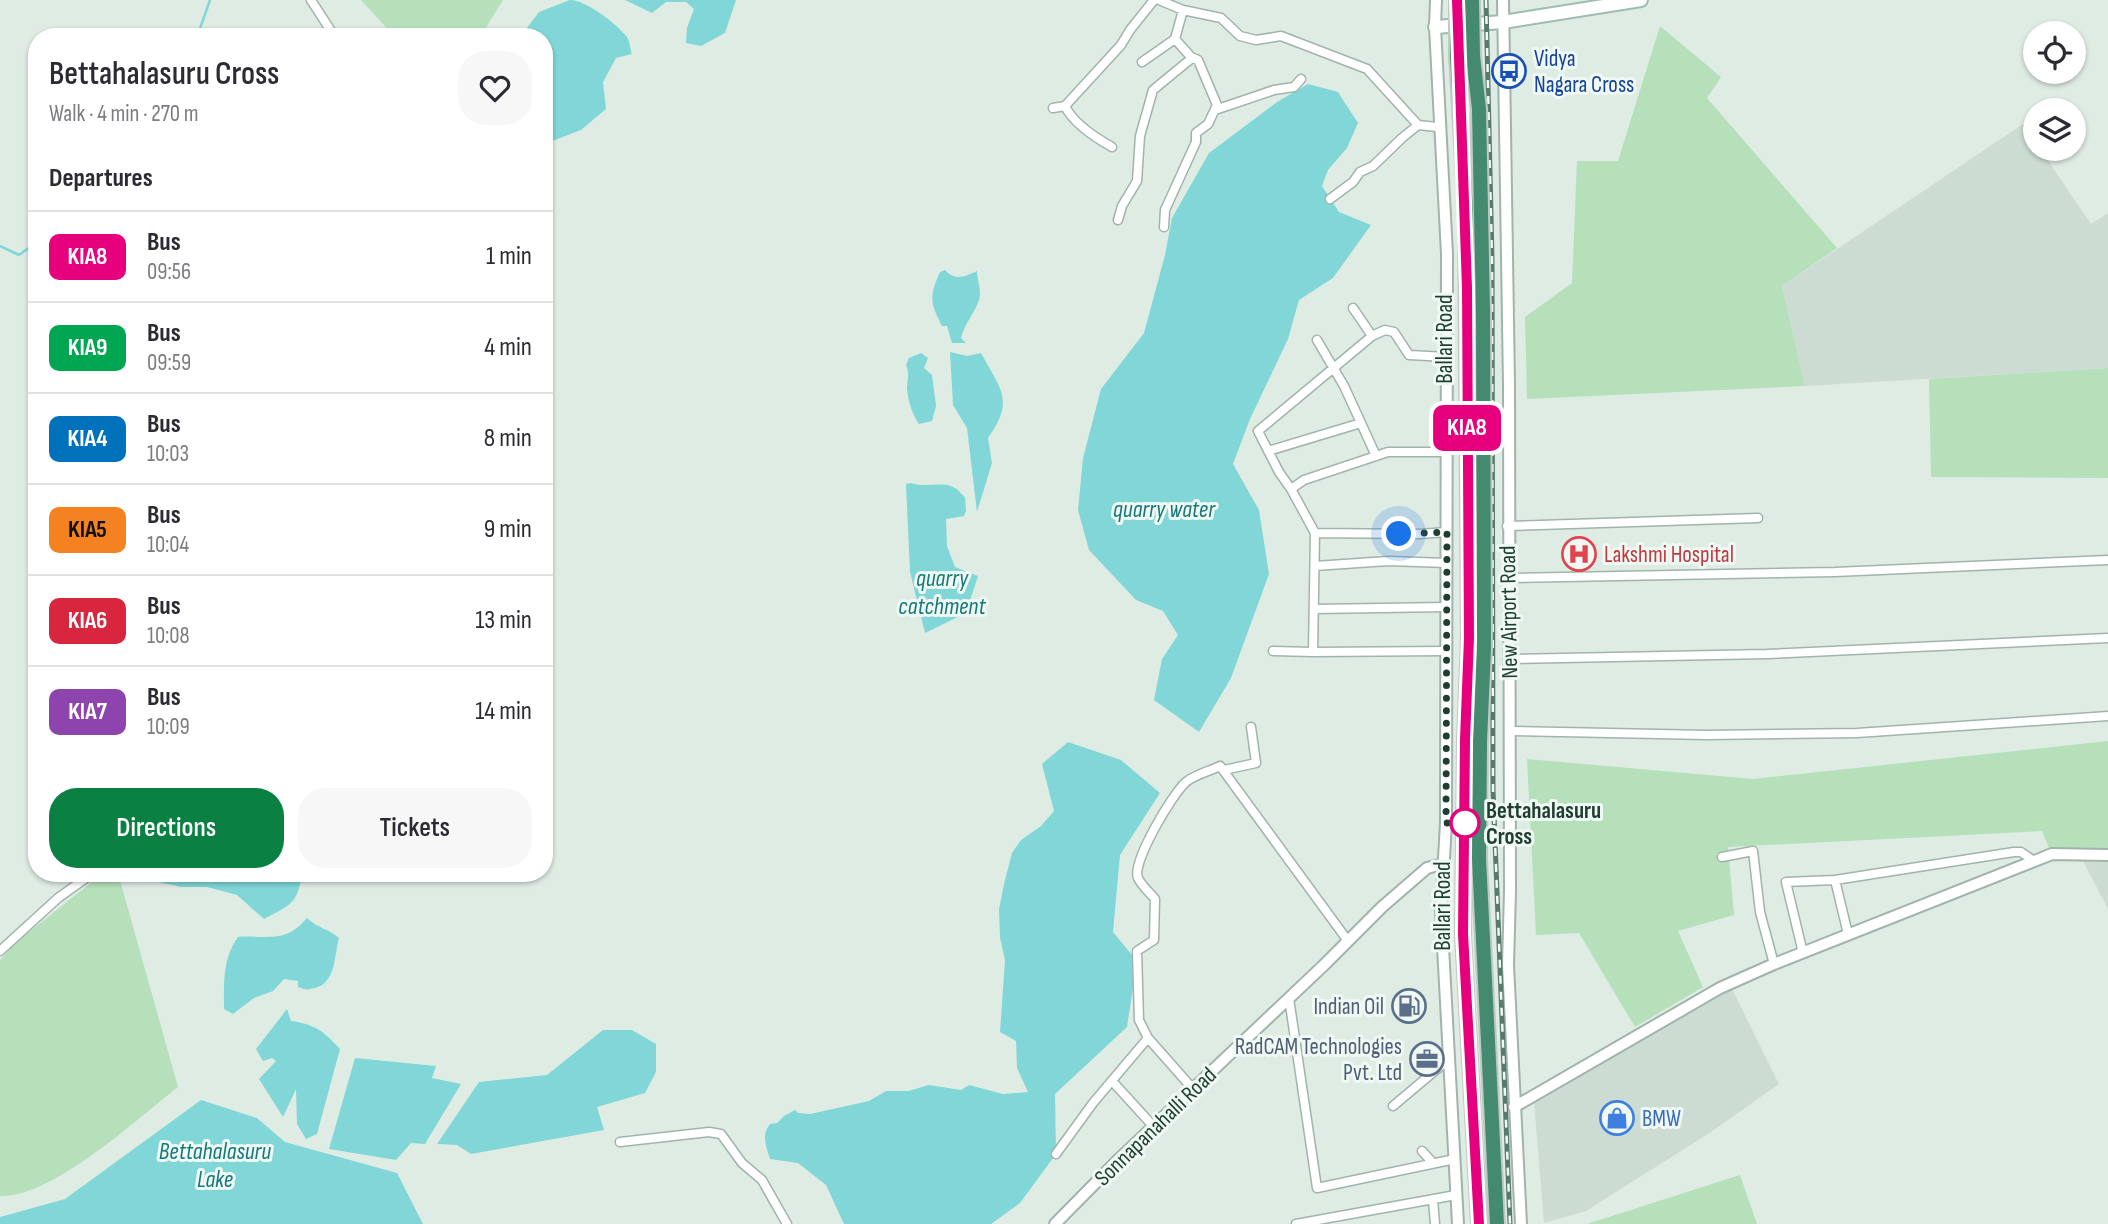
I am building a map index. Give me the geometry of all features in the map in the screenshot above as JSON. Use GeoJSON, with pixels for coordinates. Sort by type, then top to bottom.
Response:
{"type":"FeatureCollection","features":[{"type":"Feature","properties":{"kind":"highway","name":"Ballari Road"},"geometry":{"type":"LineString","coordinates":[[1457,0],[1466,238],[1469,638],[1463,934],[1479,1224]]}},
{"type":"Feature","properties":{"kind":"highway","name":"Ballari Road"},"geometry":{"type":"LineString","coordinates":[[1472,0],[1473,56],[1479,109],[1483,312],[1484,648],[1479,859],[1497,1224]]}},
{"type":"Feature","properties":{"kind":"main road"},"geometry":{"type":"LineString","coordinates":[[1435,27],[1503,22],[1642,0]]}},
{"type":"Feature","properties":{"kind":"street"},"geometry":{"type":"LineString","coordinates":[[311,0],[329,28]]}},
{"type":"Feature","properties":{"kind":"street"},"geometry":{"type":"LineString","coordinates":[[1053,108],[1065,106],[1121,45],[1130,30],[1157,0],[1184,10],[1221,18],[1240,36],[1256,40],[1281,36],[1367,69],[1419,125],[1437,127]]}},
{"type":"Feature","properties":{"kind":"street"},"geometry":{"type":"LineString","coordinates":[[1436,0],[1435,27],[1447,254],[1446,823],[1441,909],[1458,1224]]}},
{"type":"Feature","properties":{"kind":"street","name":"New Airport Road"},"geometry":{"type":"LineString","coordinates":[[1503,0],[1509,386],[1508,965],[1521,1224]]}},
{"type":"Feature","properties":{"kind":"street"},"geometry":{"type":"LineString","coordinates":[[1142,62],[1175,39],[1184,10]]}},
{"type":"Feature","properties":{"kind":"street"},"geometry":{"type":"LineString","coordinates":[[1164,227],[1166,210],[1196,142],[1196,133],[1208,124],[1217,105],[1198,60],[1192,58],[1175,39]]}},
{"type":"Feature","properties":{"kind":"street"},"geometry":{"type":"LineString","coordinates":[[1118,220],[1122,206],[1136,181],[1140,136],[1153,90],[1192,58]]}},
{"type":"Feature","properties":{"kind":"street"},"geometry":{"type":"LineString","coordinates":[[1216,110],[1264,93],[1294,87],[1301,79]]}},
{"type":"Feature","properties":{"kind":"street"},"geometry":{"type":"LineString","coordinates":[[1065,106],[1073,118],[1112,147]]}},
{"type":"Feature","properties":{"kind":"street"},"geometry":{"type":"LineString","coordinates":[[1331,199],[1419,125]]}},
{"type":"Feature","properties":{"kind":"street"},"geometry":{"type":"LineString","coordinates":[[1353,308],[1372,336]]}},
{"type":"Feature","properties":{"kind":"street"},"geometry":{"type":"LineString","coordinates":[[1314,652],[1315,533],[1258,430],[1372,336],[1385,330],[1394,332],[1409,355],[1447,357]]}},
{"type":"Feature","properties":{"kind":"street"},"geometry":{"type":"LineString","coordinates":[[1317,341],[1334,368],[1376,456]]}},
{"type":"Feature","properties":{"kind":"street"},"geometry":{"type":"LineString","coordinates":[[1268,451],[1361,423]]}},
{"type":"Feature","properties":{"kind":"street"},"geometry":{"type":"LineString","coordinates":[[1291,489],[1304,480],[1388,452],[1447,452]]}},
{"type":"Feature","properties":{"kind":"street"},"geometry":{"type":"LineString","coordinates":[[1507,526],[1758,518]]}},
{"type":"Feature","properties":{"kind":"street"},"geometry":{"type":"LineString","coordinates":[[1315,533],[1447,532]]}},
{"type":"Feature","properties":{"kind":"street"},"geometry":{"type":"LineString","coordinates":[[1508,578],[1835,572],[2108,560]]}},
{"type":"Feature","properties":{"kind":"street"},"geometry":{"type":"LineString","coordinates":[[1315,566],[1388,561],[1447,563]]}},
{"type":"Feature","properties":{"kind":"street"},"geometry":{"type":"LineString","coordinates":[[1314,609],[1447,607]]}},
{"type":"Feature","properties":{"kind":"street"},"geometry":{"type":"LineString","coordinates":[[1509,659],[1768,653],[2108,638]]}},
{"type":"Feature","properties":{"kind":"street"},"geometry":{"type":"LineString","coordinates":[[1273,651],[1447,651]]}},
{"type":"Feature","properties":{"kind":"street"},"geometry":{"type":"LineString","coordinates":[[1510,731],[1707,735],[1857,733],[2108,716]]}},
{"type":"Feature","properties":{"kind":"street"},"geometry":{"type":"LineString","coordinates":[[1224,770],[1256,763],[1251,727]]}},
{"type":"Feature","properties":{"kind":"street"},"geometry":{"type":"LineString","coordinates":[[1193,1089],[1148,1038],[1139,1020],[1137,951],[1154,940],[1155,899],[1138,878],[1137,869],[1148,841],[1186,782],[1220,766],[1349,941]]}},
{"type":"Feature","properties":{"kind":"street"},"geometry":{"type":"LineString","coordinates":[[1723,857],[1753,851],[1760,912],[1774,964]]}},
{"type":"Feature","properties":{"kind":"street"},"geometry":{"type":"LineString","coordinates":[[1803,953],[1786,882],[1835,880],[2014,852],[2021,852],[2034,862]]}},
{"type":"Feature","properties":{"kind":"street"},"geometry":{"type":"LineString","coordinates":[[1514,1107],[1720,988],[1774,964],[2052,854],[2108,855]]}},
{"type":"Feature","properties":{"kind":"street","name":"Sonnapanahalli Road"},"geometry":{"type":"LineString","coordinates":[[1055,1224],[1382,907],[1427,869],[1443,864]]}},
{"type":"Feature","properties":{"kind":"street"},"geometry":{"type":"LineString","coordinates":[[1835,880],[1848,934]]}},
{"type":"Feature","properties":{"kind":"street"},"geometry":{"type":"LineString","coordinates":[[0,951],[58,898],[80,882]]}},
{"type":"Feature","properties":{"kind":"street"},"geometry":{"type":"LineString","coordinates":[[1289,998],[1317,1188],[1455,1159]]}},
{"type":"Feature","properties":{"kind":"street"},"geometry":{"type":"LineString","coordinates":[[1056,1154],[1148,1038]]}},
{"type":"Feature","properties":{"kind":"street"},"geometry":{"type":"LineString","coordinates":[[1393,1106],[1449,1059]]}},
{"type":"Feature","properties":{"kind":"street"},"geometry":{"type":"LineString","coordinates":[[1112,1081],[1154,1127]]}},
{"type":"Feature","properties":{"kind":"street"},"geometry":{"type":"LineString","coordinates":[[620,1143],[709,1132],[721,1134],[742,1163],[757,1173],[787,1224]]}},
{"type":"Feature","properties":{"kind":"street"},"geometry":{"type":"LineString","coordinates":[[1422,1151],[1433,1163]]}},
{"type":"Feature","properties":{"kind":"street"},"geometry":{"type":"LineString","coordinates":[[1296,1224],[1457,1195]]}},
{"type":"Feature","properties":{"kind":"street"},"geometry":{"type":"LineString","coordinates":[[1433,1199],[1435,1224]]}},
{"type":"Feature","properties":{"kind":"shaded area"},"geometry":{"type":"Polygon","coordinates":[[[2023,124],[2023,161],[2048,161],[2091,224],[2108,213],[2108,368],[1805,386],[1782,286],[2023,124]]]}},
{"type":"Feature","properties":{"kind":"shaded area"},"geometry":{"type":"Polygon","coordinates":[[[2083,861],[2108,862],[2108,909],[2083,861]]]}},
{"type":"Feature","properties":{"kind":"shaded area","name":"BMW"},"geometry":{"type":"Polygon","coordinates":[[[1732,989],[1779,1084],[1708,1134],[1586,1211],[1544,1223],[1534,1102],[1732,989]]]}},
{"type":"Feature","properties":{"kind":"green space"},"geometry":{"type":"Polygon","coordinates":[[[361,0],[503,0],[486,28],[387,28],[361,0]]]}},
{"type":"Feature","properties":{"kind":"green space"},"geometry":{"type":"Polygon","coordinates":[[[1660,26],[1721,77],[1707,98],[1837,248],[1782,286],[1805,386],[1527,399],[1525,317],[1572,283],[1577,161],[1618,161],[1660,26]]]}},
{"type":"Feature","properties":{"kind":"green space"},"geometry":{"type":"Polygon","coordinates":[[[2108,368],[2108,478],[1931,477],[1929,379],[2108,368]]]}},
{"type":"Feature","properties":{"kind":"green space"},"geometry":{"type":"Polygon","coordinates":[[[2108,741],[2108,848],[2049,848],[2042,831],[1728,847],[1734,915],[1678,931],[1703,987],[1635,1027],[1579,933],[1536,935],[1527,759],[1753,779],[2108,741]]]}},
{"type":"Feature","properties":{"kind":"green space"},"geometry":{"type":"Polygon","coordinates":[[[92,882],[121,882],[178,1087],[68,1171],[21,1193],[0,1196],[0,960],[14,944],[92,882]]]}},
{"type":"Feature","properties":{"kind":"green space"},"geometry":{"type":"Polygon","coordinates":[[[1740,1175],[1757,1224],[1587,1224],[1740,1175]]]}},
{"type":"Feature","properties":{"kind":"water"},"geometry":{"type":"Polygon","coordinates":[[[570,0],[584,4],[601,14],[627,37],[632,54],[616,58],[603,82],[606,109],[581,130],[553,141],[553,28],[527,28],[539,12],[570,0]]]}},
{"type":"Feature","properties":{"kind":"water"},"geometry":{"type":"Polygon","coordinates":[[[625,0],[736,0],[725,33],[701,46],[686,43],[687,28],[694,9],[686,2],[666,2],[652,13],[625,0]]]}},
{"type":"Feature","properties":{"kind":"water","name":"quarry water"},"geometry":{"type":"Polygon","coordinates":[[[1308,84],[1338,92],[1358,123],[1347,148],[1328,170],[1322,186],[1339,212],[1371,225],[1333,278],[1299,300],[1288,339],[1250,419],[1233,464],[1259,510],[1269,574],[1231,678],[1199,732],[1154,700],[1162,659],[1178,635],[1163,611],[1136,600],[1089,550],[1078,510],[1083,458],[1101,389],[1144,333],[1172,218],[1209,153],[1277,102],[1308,84]]]}},
{"type":"Feature","properties":{"kind":"water"},"geometry":{"type":"Polygon","coordinates":[[[945,270],[952,276],[960,277],[977,271],[980,296],[962,333],[961,338],[966,343],[952,343],[947,326],[942,326],[933,305],[934,288],[940,272],[945,270]]]}},
{"type":"Feature","properties":{"kind":"water"},"geometry":{"type":"Polygon","coordinates":[[[950,352],[967,356],[981,353],[1002,395],[1001,414],[988,438],[992,463],[977,512],[967,428],[953,405],[950,352]]]}},
{"type":"Feature","properties":{"kind":"water"},"geometry":{"type":"Polygon","coordinates":[[[921,353],[928,358],[924,368],[932,375],[936,406],[932,421],[919,424],[908,398],[906,365],[909,358],[921,353]]]}},
{"type":"Feature","properties":{"kind":"water","name":"quarry catchment"},"geometry":{"type":"Polygon","coordinates":[[[906,484],[951,486],[965,497],[964,516],[946,519],[947,546],[955,567],[978,576],[966,613],[925,633],[910,572],[906,484]]]}},
{"type":"Feature","properties":{"kind":"water"},"geometry":{"type":"Polygon","coordinates":[[[1068,742],[1121,760],[1160,793],[1120,855],[1113,932],[1137,961],[1127,1027],[1055,1094],[1056,1154],[1020,1203],[991,1224],[844,1224],[826,1185],[798,1163],[770,1159],[765,1136],[770,1124],[777,1123],[795,1110],[798,1113],[810,1114],[869,1101],[886,1091],[908,1091],[929,1085],[961,1090],[969,1085],[1003,1094],[1028,1092],[1017,1068],[1016,1041],[1000,1032],[1005,960],[1000,938],[999,909],[1012,853],[1021,840],[1041,826],[1054,811],[1042,764],[1068,742]]]}},
{"type":"Feature","properties":{"kind":"water"},"geometry":{"type":"Polygon","coordinates":[[[159,882],[300,882],[291,902],[264,919],[237,895],[207,887],[181,887],[159,882]]]}},
{"type":"Feature","properties":{"kind":"water"},"geometry":{"type":"Polygon","coordinates":[[[307,918],[339,938],[333,968],[327,981],[315,988],[306,989],[298,987],[298,981],[284,979],[273,991],[254,998],[233,1014],[224,1009],[227,963],[238,937],[281,935],[296,929],[307,918]]]}},
{"type":"Feature","properties":{"kind":"water"},"geometry":{"type":"Polygon","coordinates":[[[287,1009],[291,1021],[318,1029],[340,1049],[317,1134],[306,1139],[297,1124],[296,1089],[283,1117],[259,1079],[276,1061],[272,1058],[263,1061],[256,1049],[287,1009]]]}},
{"type":"Feature","properties":{"kind":"water"},"geometry":{"type":"Polygon","coordinates":[[[603,1030],[632,1030],[656,1044],[656,1072],[645,1093],[597,1107],[604,1130],[471,1154],[457,1145],[437,1144],[479,1082],[547,1075],[603,1030]]]}},
{"type":"Feature","properties":{"kind":"water"},"geometry":{"type":"Polygon","coordinates":[[[355,1058],[436,1066],[432,1078],[461,1084],[425,1144],[411,1143],[396,1160],[329,1149],[355,1058]]]}},
{"type":"Feature","properties":{"kind":"water","name":"Bettahalasuru Lake"},"geometry":{"type":"Polygon","coordinates":[[[201,1100],[257,1118],[285,1142],[397,1173],[423,1224],[0,1224],[0,1217],[65,1199],[201,1100]]]}},
{"type":"Feature","properties":{"kind":"waterway"},"geometry":{"type":"LineString","coordinates":[[200,28],[210,0]]}},
{"type":"Feature","properties":{"kind":"waterway"},"geometry":{"type":"LineString","coordinates":[[0,246],[19,255],[28,248]]}},
{"type":"Feature","properties":{"kind":"railway"},"geometry":{"type":"LineString","coordinates":[[1486,0],[1492,259],[1493,790],[1510,1224]]}},
{"type":"Feature","properties":{"kind":"bus line","name":"KIA8"},"geometry":{"type":"LineString","coordinates":[[1457,0],[1467,288],[1469,638],[1463,934],[1479,1224]]}},
{"type":"Feature","properties":{"kind":"place","name":"Vidya Nagara Cross"},"geometry":{"type":"Point","coordinates":[1509,71]}},
{"type":"Feature","properties":{"kind":"place","name":"Lakshmi Hospital"},"geometry":{"type":"Point","coordinates":[1579,554]}},
{"type":"Feature","properties":{"kind":"place","name":"Bettahalasuru Cross"},"geometry":{"type":"Point","coordinates":[1465,823]}},
{"type":"Feature","properties":{"kind":"place","name":"Indian Oil"},"geometry":{"type":"Point","coordinates":[1409,1006]}},
{"type":"Feature","properties":{"kind":"place","name":"RadCAM Technologies Pvt. Ltd"},"geometry":{"type":"Point","coordinates":[1427,1059]}},
{"type":"Feature","properties":{"kind":"place","name":"BMW"},"geometry":{"type":"Point","coordinates":[1617,1118]}},
{"type":"Feature","properties":{"kind":"route"},"geometry":{"type":"LineString","coordinates":[[1399,534],[1447,532],[1446,823],[1465,823]]}}]}
